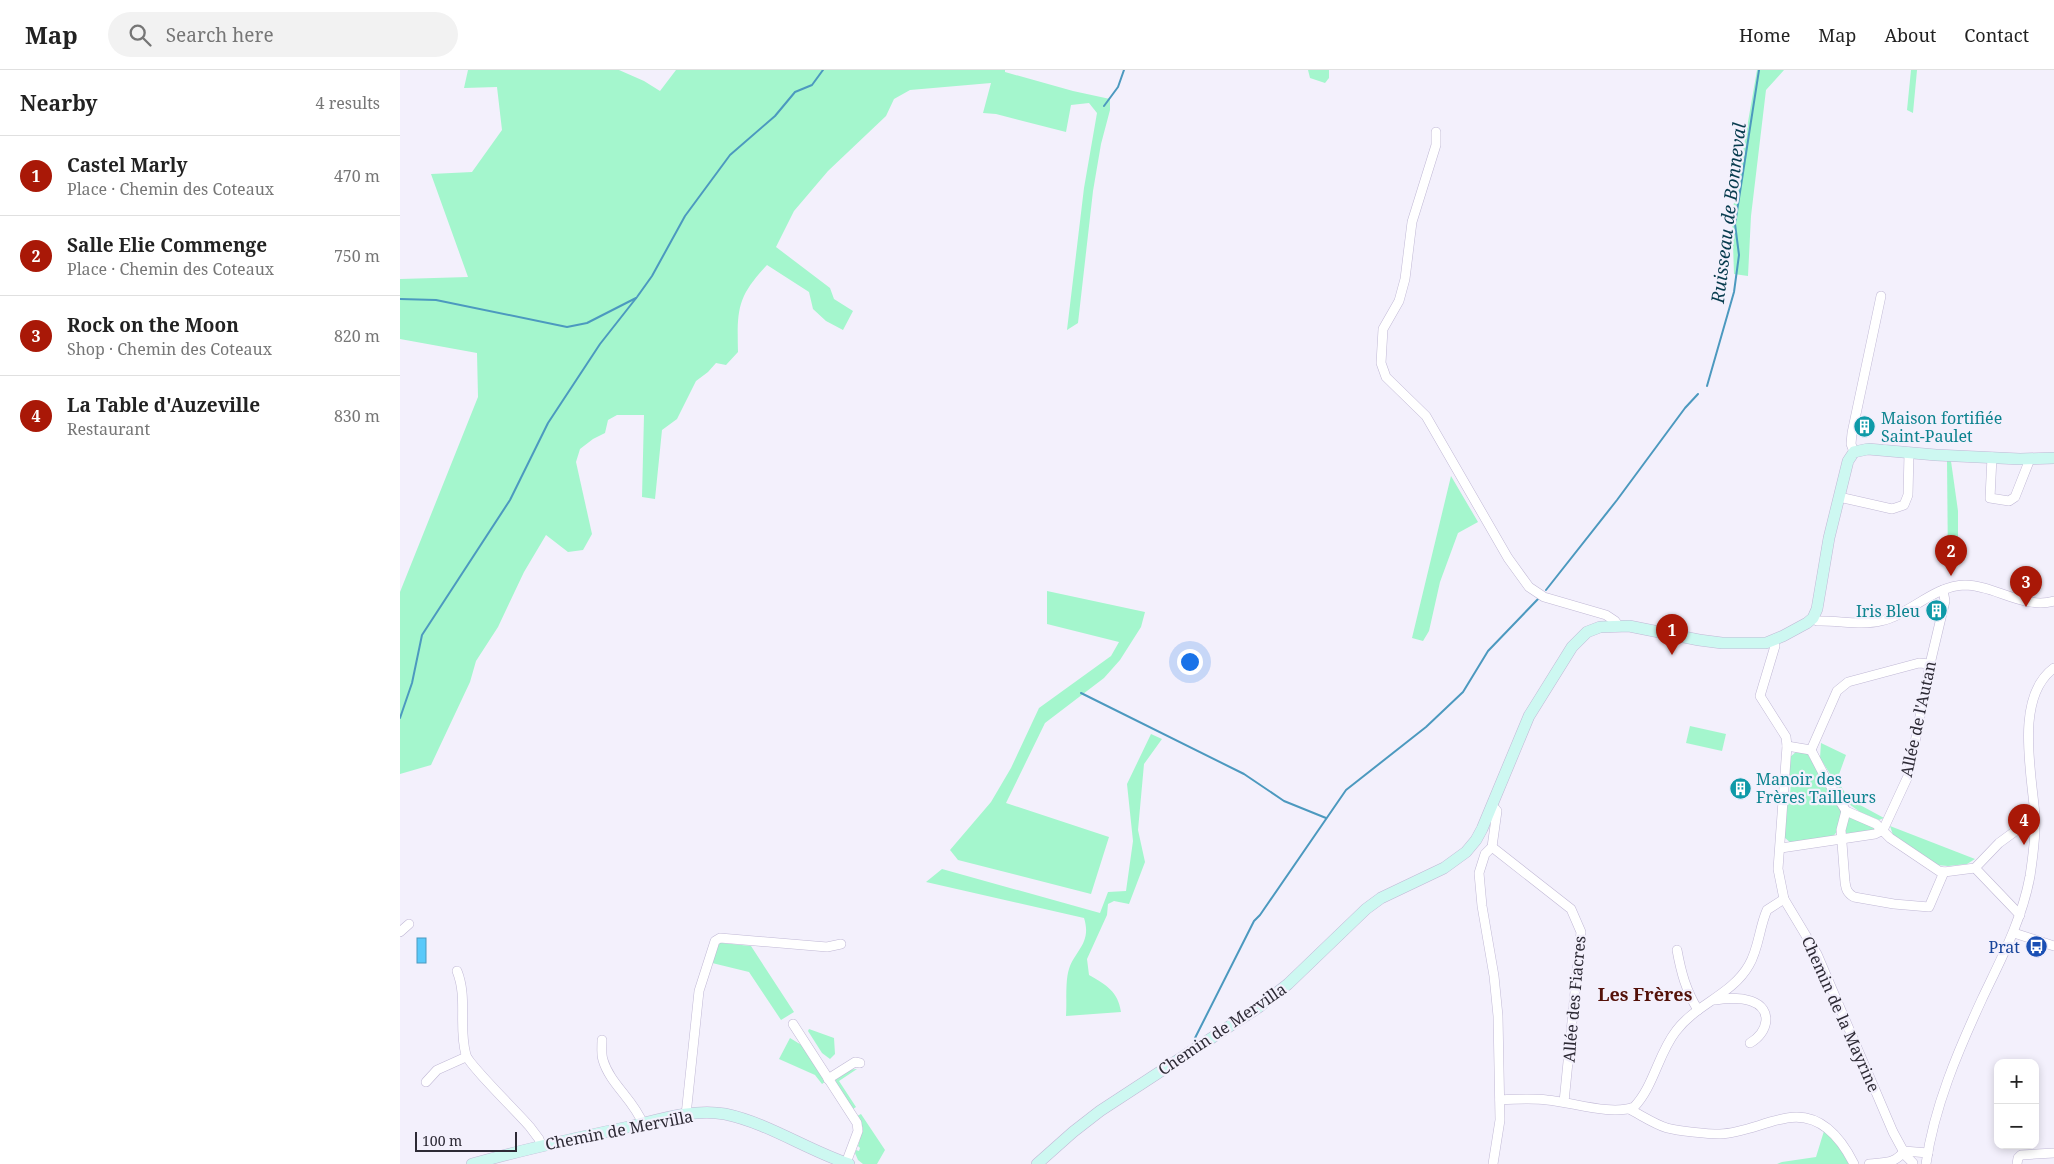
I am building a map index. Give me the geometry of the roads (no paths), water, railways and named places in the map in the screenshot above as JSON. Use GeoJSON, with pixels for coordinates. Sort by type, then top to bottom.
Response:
{"type":"FeatureCollection","features":[{"type":"Feature","properties":{"kind":"street"},"geometry":{"type":"LineString","coordinates":[[1436,132],[1436,145],[1412,222],[1405,279],[1400,301],[1382,329],[1381,355],[1383,371],[1386,377],[1426,416],[1508,558],[1529,587],[1544,597],[1606,615],[1618,625]]}},
{"type":"Feature","properties":{"kind":"street"},"geometry":{"type":"LineString","coordinates":[[1854,452],[1851,444],[1852,433],[1881,296]]}},
{"type":"Feature","properties":{"kind":"street"},"geometry":{"type":"LineString","coordinates":[[1774,640],[1813,618],[1817,610],[1829,538],[1848,461],[1854,452],[1868,449],[2030,459],[2054,458]]}},
{"type":"Feature","properties":{"kind":"street"},"geometry":{"type":"LineString","coordinates":[[1839,497],[1892,509],[1904,505],[1908,499],[1909,453]]}},
{"type":"Feature","properties":{"kind":"street"},"geometry":{"type":"LineString","coordinates":[[1992,457],[1990,498],[2009,501],[2015,497],[2030,459]]}},
{"type":"Feature","properties":{"kind":"street"},"geometry":{"type":"LineString","coordinates":[[1813,618],[1817,620],[1882,621],[1943,590],[1966,585],[2035,603],[2054,601]]}},
{"type":"Feature","properties":{"kind":"street","name":"Allée de l'Autan"},"geometry":{"type":"LineString","coordinates":[[1883,830],[1909,774],[1930,664],[1945,601],[1943,590]]}},
{"type":"Feature","properties":{"kind":"street","name":"Chemin de Mervilla"},"geometry":{"type":"LineString","coordinates":[[1037,1164],[1100,1110],[1274,995],[1366,909],[1382,898],[1444,868],[1466,852],[1482,830],[1529,716],[1572,647],[1581,637],[1594,629],[1618,625],[1722,643],[1752,644],[1774,640]]}},
{"type":"Feature","properties":{"kind":"street","name":"Chemin de la Mayrine"},"geometry":{"type":"LineString","coordinates":[[1774,640],[1775,646],[1760,696],[1786,737],[1781,848],[1778,869],[1784,899],[1817,954],[1893,1132],[1906,1156],[1913,1164]]}},
{"type":"Feature","properties":{"kind":"street"},"geometry":{"type":"LineString","coordinates":[[1811,750],[1837,691],[1848,682],[1919,663],[1930,664]]}},
{"type":"Feature","properties":{"kind":"street"},"geometry":{"type":"LineString","coordinates":[[1926,1164],[1950,1073],[1975,1014],[2014,933],[2027,892],[2035,844],[2028,767],[2028,735],[2032,707],[2038,687],[2043,678],[2054,668]]}},
{"type":"Feature","properties":{"kind":"street"},"geometry":{"type":"LineString","coordinates":[[1786,744],[1811,750],[1846,811],[1865,819],[1883,830],[1890,838],[1932,867],[1944,872],[1975,868],[1999,843],[2025,824],[2034,821]]}},
{"type":"Feature","properties":{"kind":"street"},"geometry":{"type":"LineString","coordinates":[[1492,805],[1497,811],[1492,846],[1485,854],[1480,873],[1482,906],[1494,976],[1500,1100],[1500,1120],[1493,1164]]}},
{"type":"Feature","properties":{"kind":"street"},"geometry":{"type":"LineString","coordinates":[[1846,811],[1841,830],[1847,890],[1854,897],[1894,904],[1929,907],[1944,872]]}},
{"type":"Feature","properties":{"kind":"street"},"geometry":{"type":"LineString","coordinates":[[1781,848],[1842,840],[1875,834],[1883,830]]}},
{"type":"Feature","properties":{"kind":"street","name":"Allée des Fiacres"},"geometry":{"type":"LineString","coordinates":[[1492,846],[1571,909],[1579,926],[1580,950],[1564,1102]]}},
{"type":"Feature","properties":{"kind":"street"},"geometry":{"type":"LineString","coordinates":[[1975,868],[2020,916]]}},
{"type":"Feature","properties":{"kind":"street"},"geometry":{"type":"LineString","coordinates":[[1500,1100],[1521,1098],[1611,1109],[1629,1109],[1634,1107],[1643,1098],[1675,1031],[1689,1016],[1728,990],[1749,966],[1767,910],[1784,899]]}},
{"type":"Feature","properties":{"kind":"street"},"geometry":{"type":"LineString","coordinates":[[400,932],[409,924]]}},
{"type":"Feature","properties":{"kind":"street"},"geometry":{"type":"LineString","coordinates":[[2014,933],[2054,946]]}},
{"type":"Feature","properties":{"kind":"street"},"geometry":{"type":"LineString","coordinates":[[686,1114],[699,991],[715,941],[720,938],[827,947],[841,944]]}},
{"type":"Feature","properties":{"kind":"street"},"geometry":{"type":"LineString","coordinates":[[1676,950],[1681,975],[1688,995],[1698,1010]]}},
{"type":"Feature","properties":{"kind":"street"},"geometry":{"type":"LineString","coordinates":[[458,971],[462,983],[463,1037],[466,1057],[539,1139],[536,1147]]}},
{"type":"Feature","properties":{"kind":"street"},"geometry":{"type":"LineString","coordinates":[[1712,1001],[1734,997],[1752,1001],[1763,1010],[1766,1021],[1764,1030],[1759,1038],[1750,1043]]}},
{"type":"Feature","properties":{"kind":"street"},"geometry":{"type":"LineString","coordinates":[[793,1024],[857,1123],[858,1131],[847,1164]]}},
{"type":"Feature","properties":{"kind":"street"},"geometry":{"type":"LineString","coordinates":[[602,1040],[603,1060],[615,1082],[638,1110],[643,1124]]}},
{"type":"Feature","properties":{"kind":"street"},"geometry":{"type":"LineString","coordinates":[[426,1082],[437,1070],[466,1057]]}},
{"type":"Feature","properties":{"kind":"street"},"geometry":{"type":"LineString","coordinates":[[828,1079],[855,1062],[860,1063]]}},
{"type":"Feature","properties":{"kind":"street"},"geometry":{"type":"LineString","coordinates":[[1629,1109],[1667,1128],[1720,1134],[1741,1131],[1788,1118],[1812,1120],[1828,1128],[1838,1137],[1854,1164]]}},
{"type":"Feature","properties":{"kind":"street","name":"Chemin de Mervilla"},"geometry":{"type":"LineString","coordinates":[[472,1164],[536,1147],[686,1114],[711,1113],[745,1119],[847,1164]]}},
{"type":"Feature","properties":{"kind":"street"},"geometry":{"type":"LineString","coordinates":[[1869,1164],[1893,1162],[1899,1158],[1904,1150],[1928,1153]]}},
{"type":"Feature","properties":{"kind":"street"},"geometry":{"type":"LineString","coordinates":[[2018,1160],[2024,1154],[2054,1153]]}},
{"type":"Feature","properties":{"kind":"water"},"geometry":{"type":"Polygon","coordinates":[[[417,938],[426,938],[426,963],[417,963],[417,938]]]}},
{"type":"Feature","properties":{"kind":"waterway"},"geometry":{"type":"LineString","coordinates":[[400,718],[412,683],[422,635],[510,500],[548,423],[600,344],[652,276],[685,216],[730,155],[775,116],[795,92],[812,85],[823,70]]}},
{"type":"Feature","properties":{"kind":"waterway"},"geometry":{"type":"LineString","coordinates":[[1104,106],[1118,87],[1124,70]]}},
{"type":"Feature","properties":{"kind":"waterway","name":"Ruisseau de Bonneval"},"geometry":{"type":"LineString","coordinates":[[1707,386],[1734,292],[1739,255],[1735,224],[1759,70]]}},
{"type":"Feature","properties":{"kind":"waterway"},"geometry":{"type":"LineString","coordinates":[[400,299],[436,300],[567,327],[587,323],[636,298]]}},
{"type":"Feature","properties":{"kind":"waterway","name":"Ruisseau de Bonneval"},"geometry":{"type":"LineString","coordinates":[[1546,590],[1617,500],[1685,408],[1698,394]]}},
{"type":"Feature","properties":{"kind":"waterway","name":"Ruisseau de Bonneval"},"geometry":{"type":"LineString","coordinates":[[1194,1040],[1254,921],[1346,790],[1426,727],[1463,692],[1488,651],[1538,599]]}},
{"type":"Feature","properties":{"kind":"waterway"},"geometry":{"type":"LineString","coordinates":[[1081,693],[1244,774],[1284,801],[1326,818]]}},
{"type":"Feature","properties":{"kind":"place","name":"Maison fortifiée Saint-Paulet"},"geometry":{"type":"Point","coordinates":[1865,427]}},
{"type":"Feature","properties":{"kind":"place","name":"Salle Elie Commenge"},"geometry":{"type":"Point","coordinates":[1951,576]}},
{"type":"Feature","properties":{"kind":"place","name":"Rock on the Moon"},"geometry":{"type":"Point","coordinates":[2026,607]}},
{"type":"Feature","properties":{"kind":"place","name":"Iris Bleu"},"geometry":{"type":"Point","coordinates":[1936,611]}},
{"type":"Feature","properties":{"kind":"place","name":"Castel Marly"},"geometry":{"type":"Point","coordinates":[1672,655]}},
{"type":"Feature","properties":{"kind":"place","name":"Manoir des Frères Tailleurs"},"geometry":{"type":"Point","coordinates":[1740,788]}},
{"type":"Feature","properties":{"kind":"place","name":"La Table d'Auzeville"},"geometry":{"type":"Point","coordinates":[2024,845]}},
{"type":"Feature","properties":{"kind":"place","name":"Prat"},"geometry":{"type":"Point","coordinates":[2036,947]}},
{"type":"Feature","properties":{"kind":"district","name":"Les Frères"},"geometry":{"type":"Point","coordinates":[1645,994]}}]}
